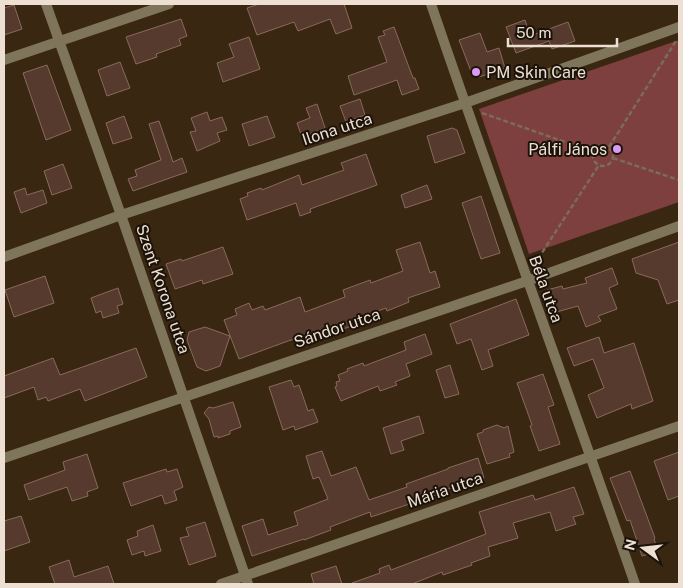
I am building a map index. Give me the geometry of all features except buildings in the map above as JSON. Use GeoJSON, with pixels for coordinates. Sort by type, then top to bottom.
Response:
{"type":"FeatureCollection","features":[{"type":"Feature","properties":{"kind":"street","name":"Szent Korona utca"},"geometry":{"type":"LineString","coordinates":[[46,4],[184,396],[246,580]]}},
{"type":"Feature","properties":{"kind":"street"},"geometry":{"type":"LineString","coordinates":[[4,60],[169,4]]}},
{"type":"Feature","properties":{"kind":"street","name":"Béla utca"},"geometry":{"type":"LineString","coordinates":[[431,4],[635,584]]}},
{"type":"Feature","properties":{"kind":"street","name":"Ilona utca"},"geometry":{"type":"LineString","coordinates":[[4,257],[121,215],[465,103],[676,28]]}},
{"type":"Feature","properties":{"kind":"street","name":"Sándor utca"},"geometry":{"type":"LineString","coordinates":[[4,458],[527,281],[679,226]]}},
{"type":"Feature","properties":{"kind":"street","name":"Mária utca"},"geometry":{"type":"LineString","coordinates":[[221,584],[246,580],[590,455],[679,426]]}},
{"type":"Feature","properties":{"kind":"path"},"geometry":{"type":"LineString","coordinates":[[609,147],[673,46],[676,39],[676,28]]}},
{"type":"Feature","properties":{"kind":"path"},"geometry":{"type":"LineString","coordinates":[[465,103],[485,114],[594,152]]}},
{"type":"Feature","properties":{"kind":"path"},"geometry":{"type":"LineString","coordinates":[[598,147],[609,147],[613,158],[609,164],[599,165],[595,162],[594,152],[598,147]]}},
{"type":"Feature","properties":{"kind":"path"},"geometry":{"type":"LineString","coordinates":[[613,158],[679,180]]}},
{"type":"Feature","properties":{"kind":"path"},"geometry":{"type":"LineString","coordinates":[[527,281],[535,263],[599,165]]}},
{"type":"Feature","properties":{"kind":"shaded area"},"geometry":{"type":"Polygon","coordinates":[[[679,40],[679,202],[529,254],[479,109],[679,40]]]}},
{"type":"Feature","properties":{"kind":"place","name":"PM Skin Care"},"geometry":{"type":"Point","coordinates":[476,72]}},
{"type":"Feature","properties":{"kind":"place","name":"Pálfi János"},"geometry":{"type":"Point","coordinates":[617,149]}}]}
